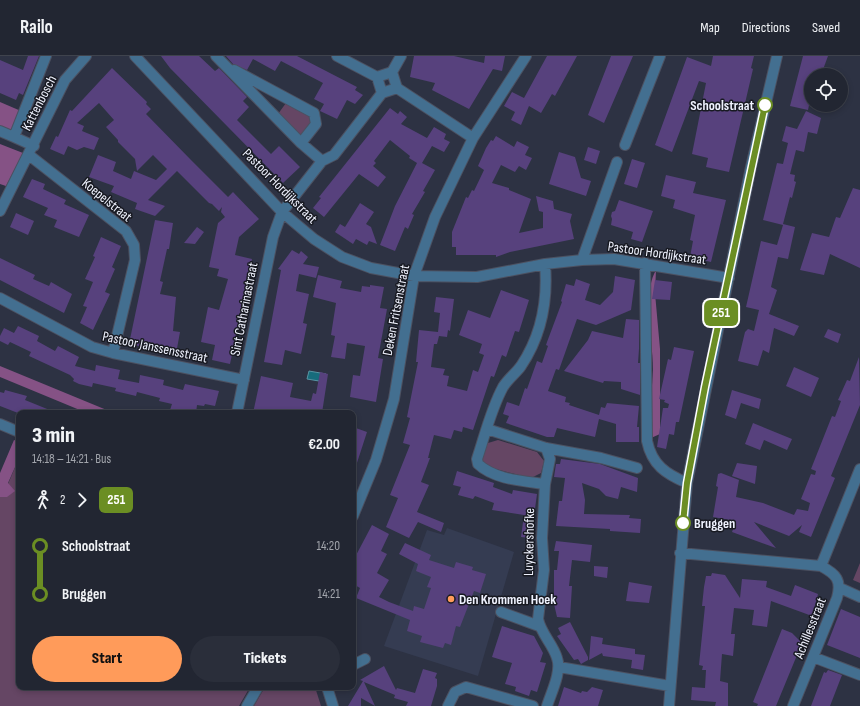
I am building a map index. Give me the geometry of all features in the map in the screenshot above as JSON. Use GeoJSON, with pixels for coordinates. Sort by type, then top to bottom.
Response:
{"type":"FeatureCollection","features":[{"type":"Feature","properties":{"kind":"street","name":"Kattenbosch"},"geometry":{"type":"LineString","coordinates":[[14,137],[46,56]]}},
{"type":"Feature","properties":{"kind":"street","name":"Kattenbosch"},"geometry":{"type":"LineString","coordinates":[[0,211],[66,80],[86,56]]}},
{"type":"Feature","properties":{"kind":"street","name":"Pastoor Hordijkstraat"},"geometry":{"type":"LineString","coordinates":[[135,56],[282,212],[314,239],[342,258],[372,268],[414,276],[478,277],[545,264],[582,260],[614,259],[729,278]]}},
{"type":"Feature","properties":{"kind":"street"},"geometry":{"type":"LineString","coordinates":[[216,56],[301,143],[322,161]]}},
{"type":"Feature","properties":{"kind":"street"},"geometry":{"type":"LineString","coordinates":[[338,56],[377,77],[382,93],[397,88]]}},
{"type":"Feature","properties":{"kind":"street"},"geometry":{"type":"LineString","coordinates":[[377,77],[392,72],[401,56]]}},
{"type":"Feature","properties":{"kind":"street","name":"Deken Fritsenstraat"},"geometry":{"type":"LineString","coordinates":[[356,509],[376,460],[394,399],[414,276],[435,218],[474,138],[526,56]]}},
{"type":"Feature","properties":{"kind":"street"},"geometry":{"type":"LineString","coordinates":[[625,144],[660,56]]}},
{"type":"Feature","properties":{"kind":"street"},"geometry":{"type":"LineString","coordinates":[[669,706],[680,553],[687,483],[776,56]]}},
{"type":"Feature","properties":{"kind":"street"},"geometry":{"type":"LineString","coordinates":[[226,66],[314,113],[316,124],[301,143]]}},
{"type":"Feature","properties":{"kind":"street"},"geometry":{"type":"LineString","coordinates":[[392,72],[397,88],[474,138]]}},
{"type":"Feature","properties":{"kind":"street","name":"Sint Catharinastraat"},"geometry":{"type":"LineString","coordinates":[[238,410],[273,237],[282,212],[322,161],[334,155],[382,93]]}},
{"type":"Feature","properties":{"kind":"street","name":"Kattenbosch"},"geometry":{"type":"LineString","coordinates":[[0,131],[34,146]]}},
{"type":"Feature","properties":{"kind":"street","name":"Koepelstraat"},"geometry":{"type":"LineString","coordinates":[[29,155],[126,231],[134,245],[135,260],[113,353]]}},
{"type":"Feature","properties":{"kind":"street","name":"Pastoor Hordijkstraat"},"geometry":{"type":"LineString","coordinates":[[582,260],[617,162]]}},
{"type":"Feature","properties":{"kind":"street"},"geometry":{"type":"LineString","coordinates":[[645,263],[647,441],[650,455],[664,470],[687,483]]}},
{"type":"Feature","properties":{"kind":"street"},"geometry":{"type":"LineString","coordinates":[[545,264],[546,282],[544,305],[533,344],[520,367],[503,386],[486,429],[477,459],[478,464],[483,469],[512,479],[545,484]]}},
{"type":"Feature","properties":{"kind":"street","name":"Pastoor Janssensstraat"},"geometry":{"type":"LineString","coordinates":[[0,298],[92,347],[113,353],[244,380]]}},
{"type":"Feature","properties":{"kind":"street"},"geometry":{"type":"LineString","coordinates":[[0,424],[16,431]]}},
{"type":"Feature","properties":{"kind":"street"},"geometry":{"type":"LineString","coordinates":[[486,429],[546,448],[601,458],[637,468]]}},
{"type":"Feature","properties":{"kind":"street","name":"Luyckershofke"},"geometry":{"type":"LineString","coordinates":[[539,626],[538,619],[544,570],[542,538],[545,484],[550,459],[546,448]]}},
{"type":"Feature","properties":{"kind":"street"},"geometry":{"type":"LineString","coordinates":[[680,553],[821,566],[855,495],[860,468]]}},
{"type":"Feature","properties":{"kind":"street","name":"Achillesstraat"},"geometry":{"type":"LineString","coordinates":[[793,706],[838,598],[840,588],[838,579],[830,571],[821,566]]}},
{"type":"Feature","properties":{"kind":"street"},"geometry":{"type":"LineString","coordinates":[[840,588],[860,596]]}},
{"type":"Feature","properties":{"kind":"street"},"geometry":{"type":"LineString","coordinates":[[501,612],[539,626],[558,658],[559,667],[547,706]]}},
{"type":"Feature","properties":{"kind":"street"},"geometry":{"type":"LineString","coordinates":[[813,657],[860,675]]}},
{"type":"Feature","properties":{"kind":"street"},"geometry":{"type":"LineString","coordinates":[[356,664],[366,659]]}},
{"type":"Feature","properties":{"kind":"street"},"geometry":{"type":"LineString","coordinates":[[559,667],[670,686]]}},
{"type":"Feature","properties":{"kind":"street"},"geometry":{"type":"LineString","coordinates":[[448,706],[455,692],[466,687],[533,706]]}},
{"type":"Feature","properties":{"kind":"street"},"geometry":{"type":"LineString","coordinates":[[247,706],[256,690]]}},
{"type":"Feature","properties":{"kind":"street"},"geometry":{"type":"LineString","coordinates":[[328,690],[333,706]]}},
{"type":"Feature","properties":{"kind":"shaded area"},"geometry":{"type":"Polygon","coordinates":[[[0,102],[21,111],[12,132],[0,126],[0,102]]]}},
{"type":"Feature","properties":{"kind":"shaded area"},"geometry":{"type":"Polygon","coordinates":[[[286,103],[311,116],[312,123],[303,135],[299,135],[278,114],[286,103]]]}},
{"type":"Feature","properties":{"kind":"shaded area"},"geometry":{"type":"Polygon","coordinates":[[[0,144],[23,153],[6,186],[0,184],[0,144]]]}},
{"type":"Feature","properties":{"kind":"shaded area"},"geometry":{"type":"Polygon","coordinates":[[[656,270],[655,293],[660,349],[660,434],[651,438],[650,413],[653,358],[649,305],[652,280],[656,270]]]}},
{"type":"Feature","properties":{"kind":"shaded area"},"geometry":{"type":"Polygon","coordinates":[[[0,366],[107,410],[80,410],[0,377],[0,366]]]}},
{"type":"Feature","properties":{"kind":"shaded area"},"geometry":{"type":"Polygon","coordinates":[[[309,371],[326,374],[325,382],[307,379],[309,371]]]}},
{"type":"Feature","properties":{"kind":"shaded area"},"geometry":{"type":"Polygon","coordinates":[[[14,440],[16,441],[16,465],[8,483],[15,491],[7,497],[0,497],[0,473],[14,440]]]}},
{"type":"Feature","properties":{"kind":"shaded area"},"geometry":{"type":"Polygon","coordinates":[[[498,440],[537,452],[544,461],[541,473],[531,478],[484,466],[481,463],[481,456],[488,443],[498,440]]]}},
{"type":"Feature","properties":{"kind":"shaded area"},"geometry":{"type":"Polygon","coordinates":[[[16,465],[16,690],[248,690],[239,706],[0,706],[0,497],[7,497],[8,484],[16,465]]]}},
{"type":"Feature","properties":{"kind":"shaded area","name":"Den Krommen Hoek"},"geometry":{"type":"Polygon","coordinates":[[[447,528],[514,552],[478,676],[384,646],[427,530],[444,535],[447,528]]]}},
{"type":"Feature","properties":{"kind":"shaded area"},"geometry":{"type":"Polygon","coordinates":[[[860,563],[860,583],[853,580],[860,563]]]}},
{"type":"Feature","properties":{"kind":"shaded area"},"geometry":{"type":"Polygon","coordinates":[[[263,690],[316,690],[321,706],[254,706],[263,690]]]}},
{"type":"Feature","properties":{"kind":"building"},"geometry":{"type":"Polygon","coordinates":[[[28,56],[39,56],[23,95],[19,93],[16,100],[0,93],[0,60],[23,70],[28,56]]]}},
{"type":"Feature","properties":{"kind":"building"},"geometry":{"type":"Polygon","coordinates":[[[161,56],[199,56],[215,71],[219,68],[247,97],[243,101],[249,107],[237,120],[271,154],[279,146],[300,167],[283,183],[170,68],[161,56]]]}},
{"type":"Feature","properties":{"kind":"building"},"geometry":{"type":"Polygon","coordinates":[[[226,56],[297,56],[357,87],[355,90],[363,95],[355,104],[347,100],[337,119],[320,111],[324,104],[314,99],[323,83],[281,61],[275,71],[253,59],[247,70],[233,64],[226,56]]]}},
{"type":"Feature","properties":{"kind":"building"},"geometry":{"type":"Polygon","coordinates":[[[414,56],[454,56],[484,63],[485,56],[505,56],[502,71],[493,69],[469,109],[432,90],[435,83],[410,77],[414,56]]]}},
{"type":"Feature","properties":{"kind":"building"},"geometry":{"type":"Polygon","coordinates":[[[547,56],[577,56],[555,96],[552,94],[541,113],[529,106],[521,125],[511,120],[515,112],[504,106],[512,92],[524,98],[547,56]]]}},
{"type":"Feature","properties":{"kind":"building"},"geometry":{"type":"Polygon","coordinates":[[[611,56],[633,56],[604,123],[588,115],[611,56]]]}},
{"type":"Feature","properties":{"kind":"building"},"geometry":{"type":"Polygon","coordinates":[[[713,56],[754,56],[751,68],[753,69],[729,172],[706,167],[708,158],[692,154],[706,83],[699,81],[672,152],[655,145],[687,57],[711,66],[713,56]]]}},
{"type":"Feature","properties":{"kind":"building"},"geometry":{"type":"Polygon","coordinates":[[[803,56],[828,56],[824,68],[804,68],[804,109],[790,106],[803,56]]]}},
{"type":"Feature","properties":{"kind":"building"},"geometry":{"type":"Polygon","coordinates":[[[112,68],[147,102],[146,104],[151,109],[146,114],[228,197],[233,192],[259,219],[239,237],[235,255],[252,259],[230,364],[212,360],[215,345],[201,342],[208,307],[219,310],[228,279],[217,276],[219,269],[209,267],[218,223],[225,217],[221,212],[222,207],[219,211],[177,171],[148,200],[165,206],[155,216],[135,209],[137,203],[111,192],[114,186],[89,177],[98,155],[116,162],[113,171],[131,179],[134,171],[156,180],[167,169],[153,155],[137,171],[135,159],[106,127],[114,120],[99,103],[77,123],[84,126],[82,131],[99,138],[94,150],[84,147],[77,150],[68,146],[64,155],[50,149],[56,136],[58,137],[70,110],[72,111],[112,68]]]}},
{"type":"Feature","properties":{"kind":"building"},"geometry":{"type":"Polygon","coordinates":[[[390,108],[398,114],[400,111],[407,117],[401,124],[427,138],[434,127],[446,134],[444,139],[450,142],[444,152],[432,146],[422,163],[435,170],[423,191],[425,192],[412,214],[414,215],[408,229],[405,227],[395,251],[380,245],[395,206],[417,163],[409,158],[410,156],[390,140],[374,161],[376,163],[373,166],[386,177],[378,187],[359,174],[324,217],[313,208],[321,198],[319,197],[390,108]]]}},
{"type":"Feature","properties":{"kind":"building"},"geometry":{"type":"Polygon","coordinates":[[[806,112],[821,118],[817,134],[808,132],[804,152],[796,150],[790,174],[795,175],[794,181],[796,182],[792,198],[790,197],[783,224],[795,227],[788,259],[778,257],[771,287],[777,290],[769,314],[799,326],[794,336],[774,328],[769,353],[763,350],[758,366],[738,361],[745,332],[748,329],[754,331],[759,310],[746,307],[761,241],[777,245],[783,225],[763,220],[777,163],[783,164],[788,143],[782,141],[786,126],[797,129],[806,112]]]}},
{"type":"Feature","properties":{"kind":"building"},"geometry":{"type":"Polygon","coordinates":[[[496,136],[514,147],[517,141],[529,147],[525,155],[532,158],[526,170],[519,166],[515,172],[501,165],[492,183],[509,188],[509,190],[531,199],[519,233],[543,228],[543,212],[539,211],[536,196],[553,201],[554,209],[572,214],[570,221],[574,239],[510,252],[496,257],[496,255],[456,255],[456,247],[452,247],[452,232],[466,197],[468,198],[472,190],[474,191],[484,170],[478,166],[486,148],[491,140],[493,141],[496,136]]]}},
{"type":"Feature","properties":{"kind":"building"},"geometry":{"type":"Polygon","coordinates":[[[588,147],[600,151],[596,164],[584,160],[588,147]]]}},
{"type":"Feature","properties":{"kind":"building"},"geometry":{"type":"Polygon","coordinates":[[[559,152],[575,157],[581,178],[591,181],[586,196],[549,184],[559,152]]]}},
{"type":"Feature","properties":{"kind":"building"},"geometry":{"type":"Polygon","coordinates":[[[632,159],[645,163],[637,188],[624,184],[632,159]]]}},
{"type":"Feature","properties":{"kind":"building"},"geometry":{"type":"Polygon","coordinates":[[[666,175],[696,182],[693,193],[726,200],[711,262],[690,257],[693,241],[690,240],[695,215],[673,208],[675,200],[661,196],[666,175]]]}},
{"type":"Feature","properties":{"kind":"building"},"geometry":{"type":"Polygon","coordinates":[[[32,179],[45,184],[43,189],[66,200],[64,204],[89,215],[79,237],[54,227],[57,220],[44,215],[48,208],[23,197],[32,179]]]}},
{"type":"Feature","properties":{"kind":"building"},"geometry":{"type":"Polygon","coordinates":[[[853,188],[860,190],[860,268],[830,254],[824,275],[800,270],[812,233],[829,237],[836,217],[840,218],[853,188]]]}},
{"type":"Feature","properties":{"kind":"building"},"geometry":{"type":"Polygon","coordinates":[[[619,200],[653,211],[642,242],[631,239],[633,232],[611,225],[612,212],[615,211],[619,200]]]}},
{"type":"Feature","properties":{"kind":"building"},"geometry":{"type":"Polygon","coordinates":[[[360,203],[374,212],[366,224],[371,227],[377,244],[369,241],[367,245],[356,239],[353,244],[335,232],[340,224],[345,227],[360,203]]]}},
{"type":"Feature","properties":{"kind":"building"},"geometry":{"type":"Polygon","coordinates":[[[16,213],[34,221],[28,235],[10,227],[16,213]]]}},
{"type":"Feature","properties":{"kind":"building"},"geometry":{"type":"Polygon","coordinates":[[[155,220],[173,223],[169,249],[167,249],[160,281],[163,282],[160,294],[176,297],[173,331],[180,332],[176,354],[129,344],[155,220]]]}},
{"type":"Feature","properties":{"kind":"building"},"geometry":{"type":"Polygon","coordinates":[[[197,227],[204,232],[195,244],[184,243],[197,227]]]}},
{"type":"Feature","properties":{"kind":"building"},"geometry":{"type":"Polygon","coordinates":[[[101,237],[121,246],[112,267],[115,269],[105,292],[110,294],[93,330],[80,323],[87,307],[83,306],[93,282],[85,279],[95,257],[93,256],[101,237]]]}},
{"type":"Feature","properties":{"kind":"building"},"geometry":{"type":"Polygon","coordinates":[[[292,250],[299,254],[301,251],[308,257],[303,264],[319,267],[316,278],[299,274],[296,291],[309,294],[303,323],[307,324],[301,354],[285,350],[282,365],[264,362],[281,270],[278,269],[292,250]]]}},
{"type":"Feature","properties":{"kind":"building"},"geometry":{"type":"Polygon","coordinates":[[[0,258],[35,275],[33,279],[49,286],[51,282],[72,294],[64,313],[0,280],[0,258]]]}},
{"type":"Feature","properties":{"kind":"building"},"geometry":{"type":"Polygon","coordinates":[[[318,275],[342,281],[340,288],[361,292],[362,286],[370,287],[370,285],[384,287],[380,308],[387,309],[378,358],[383,359],[376,402],[350,397],[353,375],[360,376],[365,346],[347,343],[345,359],[331,357],[335,336],[331,335],[336,303],[313,297],[318,275]]]}},
{"type":"Feature","properties":{"kind":"building"},"geometry":{"type":"Polygon","coordinates":[[[615,276],[635,280],[631,310],[596,325],[577,319],[559,370],[556,369],[548,391],[566,397],[565,402],[570,403],[569,405],[599,415],[601,407],[605,408],[607,403],[639,406],[637,427],[639,427],[639,442],[616,442],[616,424],[599,419],[595,437],[557,428],[554,437],[547,437],[506,423],[509,416],[503,414],[507,402],[519,406],[537,361],[542,363],[548,346],[546,345],[562,302],[566,284],[574,286],[576,279],[590,284],[585,300],[600,305],[613,292],[615,276]]]}},
{"type":"Feature","properties":{"kind":"building"},"geometry":{"type":"Polygon","coordinates":[[[655,280],[672,282],[670,300],[652,299],[655,280]]]}},
{"type":"Feature","properties":{"kind":"building"},"geometry":{"type":"Polygon","coordinates":[[[501,290],[529,300],[519,332],[515,331],[506,357],[502,355],[494,377],[491,376],[473,430],[463,427],[462,432],[454,430],[451,439],[434,435],[428,458],[430,458],[421,482],[429,485],[417,512],[444,523],[441,532],[418,522],[409,538],[386,527],[398,498],[390,495],[410,445],[403,443],[410,418],[407,417],[418,362],[416,362],[419,330],[438,332],[440,313],[434,312],[436,297],[454,299],[450,331],[448,330],[447,337],[439,336],[437,344],[434,344],[431,367],[445,369],[443,375],[449,376],[447,386],[467,391],[473,370],[478,372],[484,355],[479,353],[482,344],[459,335],[468,310],[490,318],[501,290]]]}},
{"type":"Feature","properties":{"kind":"building"},"geometry":{"type":"Polygon","coordinates":[[[626,319],[639,320],[638,363],[640,363],[640,395],[621,389],[621,382],[604,381],[603,383],[564,371],[588,340],[592,331],[623,338],[626,319]]]}},
{"type":"Feature","properties":{"kind":"building"},"geometry":{"type":"Polygon","coordinates":[[[18,326],[39,336],[37,341],[55,351],[58,346],[79,357],[75,366],[95,371],[96,365],[120,370],[118,379],[139,383],[140,375],[164,380],[163,385],[183,390],[185,384],[219,391],[215,406],[205,404],[204,406],[197,405],[196,410],[170,410],[172,404],[159,401],[160,398],[137,392],[136,396],[115,391],[116,388],[93,383],[92,387],[79,384],[73,381],[74,379],[70,375],[29,356],[31,352],[10,342],[8,345],[0,341],[0,336],[4,328],[14,333],[18,326]]]}},
{"type":"Feature","properties":{"kind":"building"},"geometry":{"type":"Polygon","coordinates":[[[828,329],[841,334],[838,343],[824,337],[828,329]]]}},
{"type":"Feature","properties":{"kind":"building"},"geometry":{"type":"Polygon","coordinates":[[[674,347],[694,351],[679,422],[676,422],[674,435],[669,434],[666,449],[657,447],[663,408],[668,408],[669,404],[664,402],[665,400],[659,399],[668,359],[671,360],[674,347]]]}},
{"type":"Feature","properties":{"kind":"building"},"geometry":{"type":"Polygon","coordinates":[[[859,357],[860,405],[831,476],[835,478],[811,537],[799,532],[802,525],[789,536],[754,522],[776,548],[732,532],[736,521],[713,517],[718,487],[716,486],[718,474],[721,473],[739,480],[736,497],[763,503],[794,515],[797,509],[808,511],[810,503],[801,499],[811,474],[815,475],[816,471],[811,469],[832,416],[835,417],[841,401],[838,400],[847,380],[850,381],[859,357]]]}},
{"type":"Feature","properties":{"kind":"building"},"geometry":{"type":"Polygon","coordinates":[[[794,367],[819,378],[811,397],[786,386],[794,367]]]}},
{"type":"Feature","properties":{"kind":"building"},"geometry":{"type":"Polygon","coordinates":[[[320,372],[328,374],[322,410],[254,410],[261,376],[293,383],[290,397],[311,401],[313,393],[316,394],[320,372]]]}},
{"type":"Feature","properties":{"kind":"building"},"geometry":{"type":"Polygon","coordinates":[[[5,390],[27,396],[25,400],[50,410],[16,410],[16,412],[0,406],[0,392],[4,393],[5,390]]]}},
{"type":"Feature","properties":{"kind":"building"},"geometry":{"type":"Polygon","coordinates":[[[732,390],[761,399],[759,409],[741,403],[736,419],[725,415],[732,390]]]}},
{"type":"Feature","properties":{"kind":"building"},"geometry":{"type":"Polygon","coordinates":[[[753,423],[792,439],[787,450],[764,440],[760,450],[745,444],[753,423]]]}},
{"type":"Feature","properties":{"kind":"building"},"geometry":{"type":"Polygon","coordinates":[[[356,428],[367,432],[356,466],[356,428]]]}},
{"type":"Feature","properties":{"kind":"building"},"geometry":{"type":"Polygon","coordinates":[[[561,459],[600,464],[638,478],[637,492],[621,487],[618,499],[606,496],[599,489],[582,483],[585,500],[584,514],[630,515],[629,518],[641,519],[640,533],[610,531],[610,529],[556,526],[559,501],[562,501],[565,478],[554,477],[556,464],[560,464],[561,459]]]}},
{"type":"Feature","properties":{"kind":"building"},"geometry":{"type":"Polygon","coordinates":[[[737,463],[757,466],[755,484],[732,476],[737,463]]]}},
{"type":"Feature","properties":{"kind":"building"},"geometry":{"type":"Polygon","coordinates":[[[457,471],[494,483],[493,487],[512,494],[513,490],[537,494],[531,538],[521,537],[524,515],[492,510],[494,503],[475,496],[473,499],[458,495],[461,487],[453,485],[457,471]]]}},
{"type":"Feature","properties":{"kind":"building"},"geometry":{"type":"Polygon","coordinates":[[[372,525],[389,534],[381,551],[387,554],[377,573],[389,580],[379,597],[413,611],[414,606],[424,609],[431,588],[427,587],[431,577],[416,571],[418,564],[399,554],[405,543],[431,555],[429,560],[454,568],[456,562],[473,567],[472,570],[486,574],[480,593],[474,591],[460,627],[456,626],[451,645],[445,643],[443,648],[420,642],[422,636],[407,631],[410,620],[356,598],[360,588],[356,586],[356,555],[372,525]]]}},
{"type":"Feature","properties":{"kind":"building"},"geometry":{"type":"Polygon","coordinates":[[[556,541],[592,545],[590,562],[572,560],[569,586],[572,586],[570,618],[557,617],[554,604],[554,570],[557,570],[559,551],[554,551],[556,541]]]}},
{"type":"Feature","properties":{"kind":"building"},"geometry":{"type":"Polygon","coordinates":[[[594,566],[608,567],[607,578],[594,576],[594,566]]]}},
{"type":"Feature","properties":{"kind":"building"},"geometry":{"type":"Polygon","coordinates":[[[712,573],[725,575],[740,598],[742,579],[767,581],[766,587],[791,596],[795,585],[818,594],[812,616],[771,601],[767,627],[752,625],[754,610],[734,608],[731,634],[735,634],[733,656],[722,654],[720,681],[728,683],[728,706],[715,706],[716,702],[691,700],[692,687],[705,688],[706,670],[702,670],[703,666],[699,665],[705,606],[702,606],[706,576],[711,576],[712,573]]]}},
{"type":"Feature","properties":{"kind":"building"},"geometry":{"type":"Polygon","coordinates":[[[629,582],[652,586],[649,603],[626,601],[629,582]]]}},
{"type":"Feature","properties":{"kind":"building"},"geometry":{"type":"Polygon","coordinates":[[[841,609],[860,617],[860,658],[827,645],[841,609]]]}},
{"type":"Feature","properties":{"kind":"building"},"geometry":{"type":"Polygon","coordinates":[[[570,622],[588,657],[588,660],[581,664],[578,659],[574,660],[557,636],[561,634],[558,628],[570,622]]]}},
{"type":"Feature","properties":{"kind":"building"},"geometry":{"type":"Polygon","coordinates":[[[502,626],[534,636],[543,653],[540,662],[546,663],[537,692],[531,690],[529,696],[515,691],[516,687],[505,684],[512,663],[492,657],[502,626]]]}},
{"type":"Feature","properties":{"kind":"building"},"geometry":{"type":"Polygon","coordinates":[[[782,629],[792,633],[802,643],[776,706],[757,706],[758,704],[753,702],[782,629]]]}},
{"type":"Feature","properties":{"kind":"building"},"geometry":{"type":"Polygon","coordinates":[[[591,636],[603,638],[602,644],[635,649],[635,654],[645,655],[643,670],[631,668],[632,660],[603,656],[602,653],[589,660],[591,636]]]}},
{"type":"Feature","properties":{"kind":"building"},"geometry":{"type":"Polygon","coordinates":[[[384,666],[396,690],[397,688],[415,693],[423,669],[437,673],[435,678],[437,679],[437,686],[431,706],[406,706],[408,702],[394,698],[395,695],[364,682],[375,706],[361,698],[361,706],[348,706],[363,681],[360,680],[384,666]]]}},
{"type":"Feature","properties":{"kind":"building"},"geometry":{"type":"Polygon","coordinates":[[[828,670],[842,675],[830,706],[811,706],[824,672],[826,673],[828,670]]]}},
{"type":"Feature","properties":{"kind":"building"},"geometry":{"type":"Polygon","coordinates":[[[564,687],[581,693],[582,691],[587,692],[592,687],[603,690],[598,706],[558,706],[564,687]]]}},
{"type":"Feature","properties":{"kind":"bus line","name":"251"},"geometry":{"type":"LineString","coordinates":[[683,523],[687,483],[705,387],[765,105]]}},
{"type":"Feature","properties":{"kind":"place","name":"Schoolstraat"},"geometry":{"type":"Point","coordinates":[765,105]}},
{"type":"Feature","properties":{"kind":"place","name":"Bruggen"},"geometry":{"type":"Point","coordinates":[683,523]}},
{"type":"Feature","properties":{"kind":"place","name":"Den Krommen Hoek"},"geometry":{"type":"Point","coordinates":[451,599]}}]}
